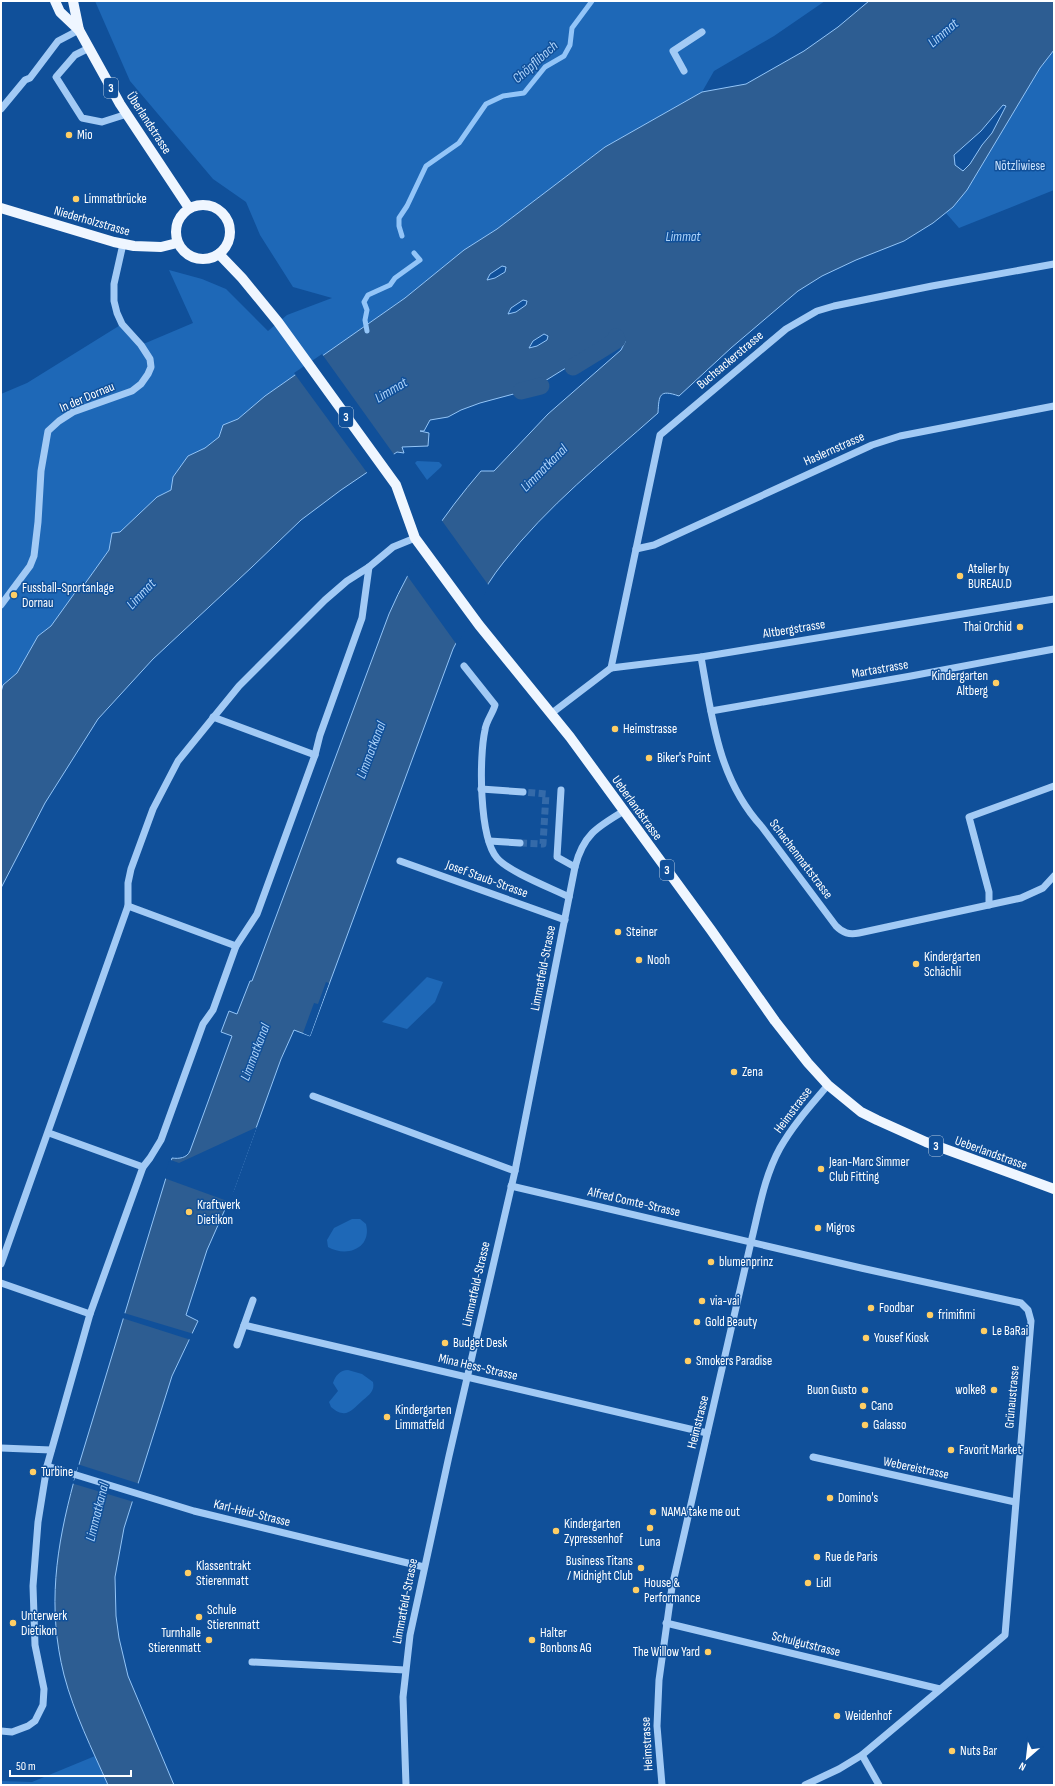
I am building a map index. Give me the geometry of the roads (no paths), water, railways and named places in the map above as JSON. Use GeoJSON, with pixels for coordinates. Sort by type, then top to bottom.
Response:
{"type":"FeatureCollection","features":[{"type":"Feature","properties":{"kind":"main road","name":"Überlandstrasse"},"geometry":{"type":"LineString","coordinates":[[55,1],[60,12],[79,30]]}},
{"type":"Feature","properties":{"kind":"main road","name":"Überlandstrasse"},"geometry":{"type":"LineString","coordinates":[[73,1],[79,30],[89,48],[127,114],[189,208]]}},
{"type":"Feature","properties":{"kind":"main road"},"geometry":{"type":"LineString","coordinates":[[198,204],[209,205],[218,209],[226,217],[230,226],[230,237],[226,246],[219,254],[210,258],[200,259],[183,251],[177,242],[175,235],[178,219],[189,208],[198,204]]}},
{"type":"Feature","properties":{"kind":"main road","name":"Niederholzstrasse"},"geometry":{"type":"LineString","coordinates":[[1,208],[123,244],[144,247],[161,247],[177,242]]}},
{"type":"Feature","properties":{"kind":"main road","name":"Ueberlandstrasse"},"geometry":{"type":"LineString","coordinates":[[219,254],[242,278],[290,338],[396,485],[415,538],[479,625],[552,713],[775,1021],[808,1063],[828,1085],[861,1112],[926,1142],[1054,1189]]}},
{"type":"Feature","properties":{"kind":"street"},"geometry":{"type":"LineString","coordinates":[[1,109],[24,80],[30,78],[58,41],[79,30]]}},
{"type":"Feature","properties":{"kind":"street"},"geometry":{"type":"LineString","coordinates":[[684,71],[673,51],[702,32]]}},
{"type":"Feature","properties":{"kind":"street"},"geometry":{"type":"LineString","coordinates":[[89,48],[74,55],[56,77],[82,118],[102,122],[127,114]]}},
{"type":"Feature","properties":{"kind":"street","name":"In der Dornau"},"geometry":{"type":"LineString","coordinates":[[1,605],[30,566],[34,556],[41,471],[48,431],[59,421],[73,412],[132,392],[141,384],[151,367],[150,359],[146,351],[122,324],[117,313],[114,297],[114,284],[123,244]]}},
{"type":"Feature","properties":{"kind":"street","name":"Buchsackerstrasse"},"geometry":{"type":"LineString","coordinates":[[611,668],[660,434],[795,322],[817,311],[834,306],[1054,264]]}},
{"type":"Feature","properties":{"kind":"street","name":"Haslernstrasse"},"geometry":{"type":"LineString","coordinates":[[636,549],[654,545],[872,445],[900,436],[1054,406]]}},
{"type":"Feature","properties":{"kind":"street"},"geometry":{"type":"LineString","coordinates":[[1,1264],[128,906],[130,876],[153,809],[175,766],[213,717],[250,674],[320,606],[347,581],[369,567],[396,545],[415,538]]}},
{"type":"Feature","properties":{"kind":"street"},"geometry":{"type":"LineString","coordinates":[[1,1731],[12,1732],[28,1726],[40,1713],[43,1701],[44,1689],[34,1632],[33,1586],[38,1522],[51,1450],[90,1314],[143,1167],[161,1140],[203,1024],[213,1010],[236,946],[257,914],[315,755],[320,734],[362,618],[369,567]]}},
{"type":"Feature","properties":{"kind":"street","name":"Altbergstrasse"},"geometry":{"type":"LineString","coordinates":[[552,713],[611,668],[702,656],[1054,599]]}},
{"type":"Feature","properties":{"kind":"street","name":"Martastrasse"},"geometry":{"type":"LineString","coordinates":[[711,711],[1054,649]]}},
{"type":"Feature","properties":{"kind":"street","name":"Schachenmattstrasse"},"geometry":{"type":"LineString","coordinates":[[702,656],[716,738],[731,779],[740,798],[842,932],[847,934],[859,933],[1021,898],[1043,888],[1054,876]]}},
{"type":"Feature","properties":{"kind":"street"},"geometry":{"type":"LineString","coordinates":[[464,666],[495,705],[484,733],[481,758],[481,789],[490,841],[494,853],[503,864],[569,897]]}},
{"type":"Feature","properties":{"kind":"street"},"geometry":{"type":"LineString","coordinates":[[213,717],[315,755]]}},
{"type":"Feature","properties":{"kind":"street"},"geometry":{"type":"LineString","coordinates":[[989,905],[989,892],[969,816],[1054,786]]}},
{"type":"Feature","properties":{"kind":"street"},"geometry":{"type":"LineString","coordinates":[[481,789],[523,792]]}},
{"type":"Feature","properties":{"kind":"street"},"geometry":{"type":"LineString","coordinates":[[561,790],[556,857],[575,867]]}},
{"type":"Feature","properties":{"kind":"street","name":"Limmatfeld-Strasse"},"geometry":{"type":"LineString","coordinates":[[406,1785],[403,1714],[405,1670],[410,1635],[424,1567],[515,1171],[578,852],[589,834],[624,811]]}},
{"type":"Feature","properties":{"kind":"street"},"geometry":{"type":"LineString","coordinates":[[490,841],[520,843]]}},
{"type":"Feature","properties":{"kind":"street","name":"Josef Staub-Strasse"},"geometry":{"type":"LineString","coordinates":[[400,861],[565,920]]}},
{"type":"Feature","properties":{"kind":"street"},"geometry":{"type":"LineString","coordinates":[[128,906],[236,946]]}},
{"type":"Feature","properties":{"kind":"street","name":"Heimstrasse"},"geometry":{"type":"LineString","coordinates":[[662,1785],[657,1726],[659,1680],[666,1623],[675,1573],[764,1187],[780,1149],[798,1120],[828,1085]]}},
{"type":"Feature","properties":{"kind":"street"},"geometry":{"type":"LineString","coordinates":[[313,1096],[515,1171]]}},
{"type":"Feature","properties":{"kind":"street"},"geometry":{"type":"LineString","coordinates":[[48,1133],[143,1167]]}},
{"type":"Feature","properties":{"kind":"street","name":"Alfred Comte-Strasse"},"geometry":{"type":"LineString","coordinates":[[511,1186],[751,1242]]}},
{"type":"Feature","properties":{"kind":"street","name":"Grünaustrasse"},"geometry":{"type":"LineString","coordinates":[[751,1242],[1021,1303],[1028,1310],[1031,1321],[1005,1635],[862,1755],[839,1769],[805,1785]]}},
{"type":"Feature","properties":{"kind":"street"},"geometry":{"type":"LineString","coordinates":[[1,1282],[90,1314]]}},
{"type":"Feature","properties":{"kind":"street"},"geometry":{"type":"LineString","coordinates":[[237,1345],[253,1300]]}},
{"type":"Feature","properties":{"kind":"street","name":"Mina Hess-Strasse"},"geometry":{"type":"LineString","coordinates":[[244,1325],[707,1433]]}},
{"type":"Feature","properties":{"kind":"street"},"geometry":{"type":"LineString","coordinates":[[1,1448],[51,1450]]}},
{"type":"Feature","properties":{"kind":"street","name":"Webereistrasse"},"geometry":{"type":"LineString","coordinates":[[812,1457],[1015,1502]]}},
{"type":"Feature","properties":{"kind":"street","name":"Karl-Heid-Strasse"},"geometry":{"type":"LineString","coordinates":[[47,1466],[194,1511],[424,1567]]}},
{"type":"Feature","properties":{"kind":"street","name":"Schulgutstrasse"},"geometry":{"type":"LineString","coordinates":[[666,1623],[940,1689]]}},
{"type":"Feature","properties":{"kind":"street"},"geometry":{"type":"LineString","coordinates":[[252,1662],[405,1670]]}},
{"type":"Feature","properties":{"kind":"street"},"geometry":{"type":"LineString","coordinates":[[862,1755],[877,1779],[879,1785]]}},
{"type":"Feature","properties":{"kind":"water","name":"Limmat"},"geometry":{"type":"Polygon","coordinates":[[[869,1],[1054,1],[1054,50],[1040,68],[967,190],[953,207],[933,223],[904,241],[856,260],[822,276],[798,291],[731,348],[679,396],[667,393],[661,395],[658,413],[557,503],[520,542],[495,573],[470,616],[453,649],[310,1036],[294,1030],[281,1059],[234,1189],[207,1250],[186,1315],[198,1321],[172,1376],[124,1528],[115,1577],[116,1616],[119,1638],[128,1676],[174,1785],[108,1785],[78,1717],[64,1675],[56,1625],[55,1601],[58,1554],[62,1530],[74,1481],[172,1158],[182,1158],[190,1151],[232,1036],[221,1032],[229,1011],[237,1014],[250,981],[252,981],[389,614],[408,575],[442,521],[481,471],[494,471],[548,414],[621,350],[625,342],[623,336],[619,335],[540,384],[534,384],[521,390],[521,392],[480,403],[461,410],[448,417],[430,420],[424,431],[420,431],[429,433],[428,446],[402,447],[404,453],[397,452],[341,490],[301,520],[153,659],[98,719],[45,803],[1,888],[1,692],[3,685],[17,673],[38,636],[51,626],[79,587],[84,585],[109,550],[112,533],[120,532],[157,497],[171,490],[173,477],[188,456],[205,448],[219,437],[223,425],[238,419],[265,396],[405,298],[464,250],[497,229],[605,147],[702,92],[746,84],[804,51],[838,27],[869,1]],[[1003,105],[981,131],[954,155],[955,165],[963,171],[970,164],[982,145],[992,133],[1006,106],[1003,105]],[[502,266],[490,274],[487,280],[495,278],[505,272],[506,267],[502,266]],[[523,300],[511,308],[508,314],[516,312],[526,305],[527,301],[523,300]],[[544,334],[533,341],[529,348],[537,346],[547,340],[548,336],[544,334]]]}},
{"type":"Feature","properties":{"kind":"waterway","name":"Chöpflibach"},"geometry":{"type":"LineString","coordinates":[[402,236],[399,226],[399,218],[407,206],[426,166],[459,143],[486,104],[503,96],[524,93],[545,67],[564,56],[570,45],[572,28],[592,1]]}},
{"type":"Feature","properties":{"kind":"waterway","name":"Chöpflibach"},"geometry":{"type":"LineString","coordinates":[[367,331],[365,320],[367,310],[364,302],[368,295],[390,285],[395,278],[420,260],[414,253]]}},
{"type":"Feature","properties":{"kind":"waterway"},"geometry":{"type":"LineString","coordinates":[[573,367],[617,340],[616,337]]}},
{"type":"Feature","properties":{"kind":"waterway"},"geometry":{"type":"LineString","coordinates":[[521,391],[541,386]]}},
{"type":"Feature","properties":{"kind":"tunnel"},"geometry":{"type":"LineString","coordinates":[[520,843],[543,844],[546,794],[523,792]]}},
{"type":"Feature","properties":{"kind":"place","name":"Mio"},"geometry":{"type":"Point","coordinates":[69,135]}},
{"type":"Feature","properties":{"kind":"place","name":"Limmatbrücke"},"geometry":{"type":"Point","coordinates":[76,199]}},
{"type":"Feature","properties":{"kind":"place","name":"Atelier by BUREAU.D"},"geometry":{"type":"Point","coordinates":[960,576]}},
{"type":"Feature","properties":{"kind":"place","name":"Fussball-Sportanlage Dornau"},"geometry":{"type":"Point","coordinates":[14,595]}},
{"type":"Feature","properties":{"kind":"place","name":"Thai Orchid"},"geometry":{"type":"Point","coordinates":[1020,627]}},
{"type":"Feature","properties":{"kind":"place","name":"Kindergarten Altberg"},"geometry":{"type":"Point","coordinates":[996,683]}},
{"type":"Feature","properties":{"kind":"place","name":"Heimstrasse"},"geometry":{"type":"Point","coordinates":[615,729]}},
{"type":"Feature","properties":{"kind":"place","name":"Biker's Point"},"geometry":{"type":"Point","coordinates":[649,758]}},
{"type":"Feature","properties":{"kind":"place","name":"Steiner"},"geometry":{"type":"Point","coordinates":[618,932]}},
{"type":"Feature","properties":{"kind":"place","name":"Nooh"},"geometry":{"type":"Point","coordinates":[639,960]}},
{"type":"Feature","properties":{"kind":"place","name":"Kindergarten Schächli"},"geometry":{"type":"Point","coordinates":[916,964]}},
{"type":"Feature","properties":{"kind":"place","name":"Zena"},"geometry":{"type":"Point","coordinates":[734,1072]}},
{"type":"Feature","properties":{"kind":"place","name":"Jean-Marc Simmer Club Fitting"},"geometry":{"type":"Point","coordinates":[821,1169]}},
{"type":"Feature","properties":{"kind":"place","name":"Kraftwerk Dietikon"},"geometry":{"type":"Point","coordinates":[189,1212]}},
{"type":"Feature","properties":{"kind":"place","name":"Migros"},"geometry":{"type":"Point","coordinates":[818,1228]}},
{"type":"Feature","properties":{"kind":"place","name":"blumenprinz"},"geometry":{"type":"Point","coordinates":[711,1262]}},
{"type":"Feature","properties":{"kind":"place","name":"via-vai"},"geometry":{"type":"Point","coordinates":[702,1301]}},
{"type":"Feature","properties":{"kind":"place","name":"Foodbar"},"geometry":{"type":"Point","coordinates":[871,1308]}},
{"type":"Feature","properties":{"kind":"place","name":"frimifimi"},"geometry":{"type":"Point","coordinates":[930,1315]}},
{"type":"Feature","properties":{"kind":"place","name":"Gold Beauty"},"geometry":{"type":"Point","coordinates":[697,1322]}},
{"type":"Feature","properties":{"kind":"place","name":"Le BaRai"},"geometry":{"type":"Point","coordinates":[984,1331]}},
{"type":"Feature","properties":{"kind":"place","name":"Yousef Kiosk"},"geometry":{"type":"Point","coordinates":[866,1338]}},
{"type":"Feature","properties":{"kind":"place","name":"Budget Desk"},"geometry":{"type":"Point","coordinates":[445,1343]}},
{"type":"Feature","properties":{"kind":"place","name":"Smokers Paradise"},"geometry":{"type":"Point","coordinates":[688,1361]}},
{"type":"Feature","properties":{"kind":"place","name":"Buon Gusto"},"geometry":{"type":"Point","coordinates":[865,1390]}},
{"type":"Feature","properties":{"kind":"place","name":"wolke8"},"geometry":{"type":"Point","coordinates":[994,1390]}},
{"type":"Feature","properties":{"kind":"place","name":"Cano"},"geometry":{"type":"Point","coordinates":[863,1406]}},
{"type":"Feature","properties":{"kind":"place","name":"Kindergarten Limmatfeld"},"geometry":{"type":"Point","coordinates":[387,1417]}},
{"type":"Feature","properties":{"kind":"place","name":"Galasso"},"geometry":{"type":"Point","coordinates":[865,1425]}},
{"type":"Feature","properties":{"kind":"place","name":"Favorit Market"},"geometry":{"type":"Point","coordinates":[951,1450]}},
{"type":"Feature","properties":{"kind":"place","name":"Turbine"},"geometry":{"type":"Point","coordinates":[33,1472]}},
{"type":"Feature","properties":{"kind":"place","name":"Domino's"},"geometry":{"type":"Point","coordinates":[830,1498]}},
{"type":"Feature","properties":{"kind":"place","name":"NAMA take me out"},"geometry":{"type":"Point","coordinates":[653,1512]}},
{"type":"Feature","properties":{"kind":"place","name":"Luna"},"geometry":{"type":"Point","coordinates":[650,1528]}},
{"type":"Feature","properties":{"kind":"place","name":"Kindergarten Zypressenhof"},"geometry":{"type":"Point","coordinates":[556,1531]}},
{"type":"Feature","properties":{"kind":"place","name":"Rue de Paris"},"geometry":{"type":"Point","coordinates":[817,1557]}},
{"type":"Feature","properties":{"kind":"place","name":"Business Titans / Midnight Club"},"geometry":{"type":"Point","coordinates":[641,1568]}},
{"type":"Feature","properties":{"kind":"place","name":"Klassentrakt Stierenmatt"},"geometry":{"type":"Point","coordinates":[188,1573]}},
{"type":"Feature","properties":{"kind":"place","name":"Lidl"},"geometry":{"type":"Point","coordinates":[808,1583]}},
{"type":"Feature","properties":{"kind":"place","name":"House & Performance"},"geometry":{"type":"Point","coordinates":[636,1590]}},
{"type":"Feature","properties":{"kind":"place","name":"Schule Stierenmatt"},"geometry":{"type":"Point","coordinates":[199,1617]}},
{"type":"Feature","properties":{"kind":"place","name":"Unterwerk Dietikon"},"geometry":{"type":"Point","coordinates":[13,1623]}},
{"type":"Feature","properties":{"kind":"place","name":"Turnhalle Stierenmatt"},"geometry":{"type":"Point","coordinates":[209,1640]}},
{"type":"Feature","properties":{"kind":"place","name":"Halter Bonbons AG"},"geometry":{"type":"Point","coordinates":[532,1640]}},
{"type":"Feature","properties":{"kind":"place","name":"The Willow Yard"},"geometry":{"type":"Point","coordinates":[708,1652]}},
{"type":"Feature","properties":{"kind":"place","name":"Weidenhof"},"geometry":{"type":"Point","coordinates":[837,1716]}},
{"type":"Feature","properties":{"kind":"place","name":"Nuts Bar"},"geometry":{"type":"Point","coordinates":[952,1751]}},
{"type":"Feature","properties":{"kind":"park label","name":"Nötzliwiese"},"geometry":{"type":"Point","coordinates":[1020,166]}},
{"type":"Feature","properties":{"kind":"water label","name":"Limmatkanal"},"geometry":{"type":"Point","coordinates":[544,468]}},
{"type":"Feature","properties":{"kind":"water label","name":"Limmatkanal"},"geometry":{"type":"Point","coordinates":[371,750]}},
{"type":"Feature","properties":{"kind":"water label","name":"Limmatkanal"},"geometry":{"type":"Point","coordinates":[255,1052]}},
{"type":"Feature","properties":{"kind":"water label","name":"Limmatkanal"},"geometry":{"type":"Point","coordinates":[97,1512]}}]}
